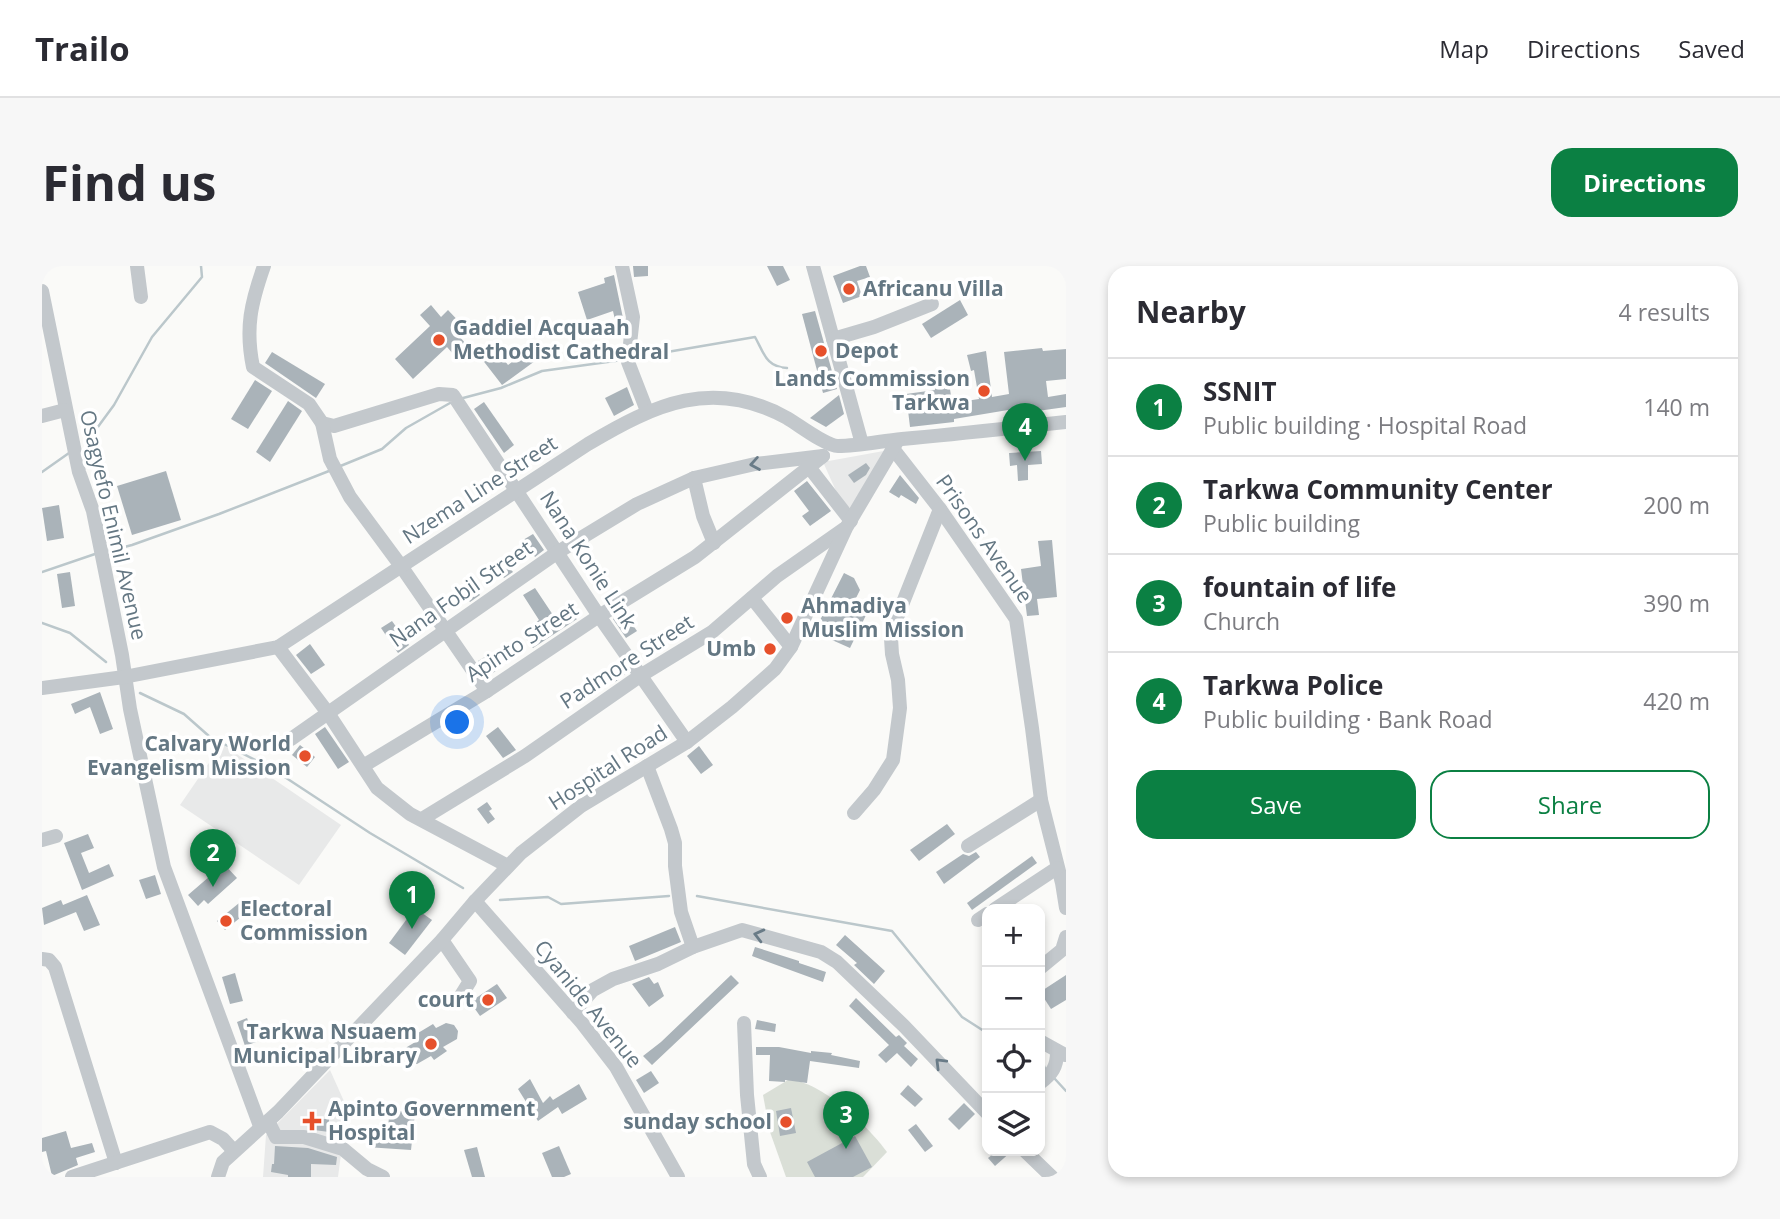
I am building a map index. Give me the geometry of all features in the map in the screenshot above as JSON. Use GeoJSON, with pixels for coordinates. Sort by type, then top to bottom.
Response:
{"type":"FeatureCollection","features":[{"type":"Feature","properties":{"kind":"street"},"geometry":{"type":"LineString","coordinates":[[137,266],[141,297]]}},
{"type":"Feature","properties":{"kind":"street"},"geometry":{"type":"LineString","coordinates":[[264,266],[248,321],[253,368],[309,404],[322,423],[330,459],[340,481],[487,691]]}},
{"type":"Feature","properties":{"kind":"street"},"geometry":{"type":"LineString","coordinates":[[622,266],[634,317],[628,362],[647,411]]}},
{"type":"Feature","properties":{"kind":"street"},"geometry":{"type":"LineString","coordinates":[[813,266],[862,444]]}},
{"type":"Feature","properties":{"kind":"street","name":"Osagyefo Enimil Avenue"},"geometry":{"type":"LineString","coordinates":[[42,291],[79,472],[93,511],[164,867],[264,1124]]}},
{"type":"Feature","properties":{"kind":"street"},"geometry":{"type":"LineString","coordinates":[[833,339],[874,327],[932,304]]}},
{"type":"Feature","properties":{"kind":"street","name":"Nana Konie Link"},"geometry":{"type":"LineString","coordinates":[[322,423],[334,426],[345,424],[370,414],[447,393],[456,399],[599,616],[687,742]]}},
{"type":"Feature","properties":{"kind":"street","name":"Nzema Line Street"},"geometry":{"type":"LineString","coordinates":[[42,688],[124,677],[278,647],[588,444],[647,411],[695,398],[740,399],[783,416],[828,451]]}},
{"type":"Feature","properties":{"kind":"street"},"geometry":{"type":"LineString","coordinates":[[42,416],[65,410]]}},
{"type":"Feature","properties":{"kind":"street"},"geometry":{"type":"LineString","coordinates":[[828,451],[862,444],[896,445],[1066,422]]}},
{"type":"Feature","properties":{"kind":"street","name":"Prisons Avenue"},"geometry":{"type":"LineString","coordinates":[[896,445],[1016,619],[1041,800],[1057,868],[1064,884],[1066,908]]}},
{"type":"Feature","properties":{"kind":"street","name":"Hospital Road"},"geometry":{"type":"LineString","coordinates":[[218,1177],[223,1162],[264,1124],[442,940],[508,866],[580,806],[687,742],[732,708],[775,670],[791,647],[849,525],[896,445]]}},
{"type":"Feature","properties":{"kind":"street","name":"Apinto Street"},"geometry":{"type":"LineString","coordinates":[[363,766],[487,691],[714,543],[828,451]]}},
{"type":"Feature","properties":{"kind":"street","name":"Nana Fobil Street"},"geometry":{"type":"LineString","coordinates":[[291,739],[558,552],[637,504],[694,478],[828,451]]}},
{"type":"Feature","properties":{"kind":"street"},"geometry":{"type":"LineString","coordinates":[[809,467],[849,525]]}},
{"type":"Feature","properties":{"kind":"street"},"geometry":{"type":"LineString","coordinates":[[694,478],[714,543]]}},
{"type":"Feature","properties":{"kind":"street"},"geometry":{"type":"LineString","coordinates":[[855,813],[893,760],[900,708],[891,638],[940,509]]}},
{"type":"Feature","properties":{"kind":"street","name":"Padmore Street"},"geometry":{"type":"LineString","coordinates":[[422,819],[525,756],[640,676],[712,632],[777,576],[849,525]]}},
{"type":"Feature","properties":{"kind":"street"},"geometry":{"type":"LineString","coordinates":[[752,598],[791,647]]}},
{"type":"Feature","properties":{"kind":"street"},"geometry":{"type":"LineString","coordinates":[[278,647],[328,713],[377,788],[410,814],[508,866]]}},
{"type":"Feature","properties":{"kind":"street"},"geometry":{"type":"LineString","coordinates":[[647,766],[675,843],[681,912],[693,947]]}},
{"type":"Feature","properties":{"kind":"street"},"geometry":{"type":"LineString","coordinates":[[968,846],[1041,800]]}},
{"type":"Feature","properties":{"kind":"street"},"geometry":{"type":"LineString","coordinates":[[1003,904],[1057,868]]}},
{"type":"Feature","properties":{"kind":"street","name":"Cyanide Avenue"},"geometry":{"type":"LineString","coordinates":[[475,901],[573,1013],[616,1067],[678,1177]]}},
{"type":"Feature","properties":{"kind":"street"},"geometry":{"type":"LineString","coordinates":[[573,1013],[593,990],[612,979],[658,964],[693,947],[741,930],[828,956],[884,1005],[982,1108]]}},
{"type":"Feature","properties":{"kind":"street"},"geometry":{"type":"LineString","coordinates":[[1041,967],[1062,950],[1066,937]]}},
{"type":"Feature","properties":{"kind":"street"},"geometry":{"type":"LineString","coordinates":[[442,940],[470,981],[457,1002]]}},
{"type":"Feature","properties":{"kind":"street"},"geometry":{"type":"LineString","coordinates":[[42,959],[48,960],[55,967],[116,1163]]}},
{"type":"Feature","properties":{"kind":"street"},"geometry":{"type":"LineString","coordinates":[[744,1023],[747,1095],[754,1164],[760,1177]]}},
{"type":"Feature","properties":{"kind":"street"},"geometry":{"type":"LineString","coordinates":[[1045,1044],[1061,1054],[1054,1070],[1045,1078]]}},
{"type":"Feature","properties":{"kind":"street"},"geometry":{"type":"LineString","coordinates":[[264,1124],[276,1136],[304,1137],[343,1149],[367,1169],[383,1177]]}},
{"type":"Feature","properties":{"kind":"street"},"geometry":{"type":"LineString","coordinates":[[72,1177],[210,1132],[223,1139],[234,1151]]}},
{"type":"Feature","properties":{"kind":"street"},"geometry":{"type":"LineString","coordinates":[[1030,1156],[1052,1177]]}},
{"type":"Feature","properties":{"kind":"shaded area"},"geometry":{"type":"Polygon","coordinates":[[[889,450],[853,510],[841,502],[823,462],[889,450]]]}},
{"type":"Feature","properties":{"kind":"shaded area"},"geometry":{"type":"Polygon","coordinates":[[[222,744],[341,825],[299,885],[180,805],[222,744]]]}},
{"type":"Feature","properties":{"kind":"shaded area","name":"Apinto Government Hospital"},"geometry":{"type":"Polygon","coordinates":[[[330,1070],[347,1108],[338,1177],[263,1177],[266,1135],[330,1070]]]}},
{"type":"Feature","properties":{"kind":"shaded area"},"geometry":{"type":"Polygon","coordinates":[[[788,1080],[814,1087],[842,1106],[887,1152],[863,1177],[786,1177],[770,1132],[763,1095],[788,1080]]]}},
{"type":"Feature","properties":{"kind":"building"},"geometry":{"type":"Polygon","coordinates":[[[633,266],[648,266],[648,276],[634,277],[633,266]]]}},
{"type":"Feature","properties":{"kind":"building"},"geometry":{"type":"Polygon","coordinates":[[[767,266],[783,266],[790,280],[777,286],[767,266]]]}},
{"type":"Feature","properties":{"kind":"building","name":"Africanu Villa"},"geometry":{"type":"Polygon","coordinates":[[[866,266],[870,277],[857,281],[862,296],[843,303],[833,276],[866,266]]]}},
{"type":"Feature","properties":{"kind":"building"},"geometry":{"type":"Polygon","coordinates":[[[614,275],[623,318],[615,320],[613,311],[587,320],[578,292],[605,283],[604,278],[614,275]]]}},
{"type":"Feature","properties":{"kind":"building"},"geometry":{"type":"Polygon","coordinates":[[[960,300],[968,315],[931,338],[922,324],[960,300]]]}},
{"type":"Feature","properties":{"kind":"building","name":"Gaddiel Acquaah Methodist Cathedral"},"geometry":{"type":"Polygon","coordinates":[[[431,305],[441,317],[448,310],[466,329],[459,336],[466,344],[454,355],[447,347],[413,379],[395,359],[430,326],[420,315],[431,305]]]}},
{"type":"Feature","properties":{"kind":"building","name":"Depot"},"geometry":{"type":"Polygon","coordinates":[[[815,311],[837,389],[823,393],[802,314],[815,311]]]}},
{"type":"Feature","properties":{"kind":"building"},"geometry":{"type":"Polygon","coordinates":[[[492,344],[508,365],[527,351],[535,361],[502,385],[478,354],[492,344]]]}},
{"type":"Feature","properties":{"kind":"building"},"geometry":{"type":"Polygon","coordinates":[[[1042,348],[1043,351],[1066,349],[1066,379],[1046,381],[1048,397],[1066,394],[1066,407],[1008,415],[1008,410],[954,419],[954,422],[910,427],[906,394],[935,390],[934,384],[944,383],[945,389],[950,389],[952,403],[979,399],[974,370],[971,371],[967,355],[986,351],[992,397],[1009,394],[1004,352],[1042,348]]]}},
{"type":"Feature","properties":{"kind":"building"},"geometry":{"type":"Polygon","coordinates":[[[272,352],[325,384],[316,398],[265,363],[272,352]]]}},
{"type":"Feature","properties":{"kind":"building"},"geometry":{"type":"Polygon","coordinates":[[[255,380],[272,391],[248,429],[231,419],[255,380]]]}},
{"type":"Feature","properties":{"kind":"building"},"geometry":{"type":"Polygon","coordinates":[[[627,387],[634,405],[614,416],[605,398],[627,387]]]}},
{"type":"Feature","properties":{"kind":"building"},"geometry":{"type":"Polygon","coordinates":[[[839,395],[844,414],[826,427],[810,418],[839,395]]]}},
{"type":"Feature","properties":{"kind":"building"},"geometry":{"type":"Polygon","coordinates":[[[288,401],[302,411],[270,462],[256,452],[288,401]]]}},
{"type":"Feature","properties":{"kind":"building"},"geometry":{"type":"Polygon","coordinates":[[[484,402],[514,445],[504,453],[474,409],[484,402]]]}},
{"type":"Feature","properties":{"kind":"building"},"geometry":{"type":"Polygon","coordinates":[[[1041,451],[1042,464],[1028,465],[1028,480],[1018,481],[1017,465],[1010,466],[1009,453],[1041,451]]]}},
{"type":"Feature","properties":{"kind":"building"},"geometry":{"type":"Polygon","coordinates":[[[866,463],[870,468],[866,475],[854,483],[848,475],[866,463]]]}},
{"type":"Feature","properties":{"kind":"building"},"geometry":{"type":"Polygon","coordinates":[[[166,471],[181,520],[132,535],[117,486],[166,471]]]}},
{"type":"Feature","properties":{"kind":"building"},"geometry":{"type":"Polygon","coordinates":[[[900,475],[919,498],[916,504],[901,495],[899,498],[889,492],[900,475]]]}},
{"type":"Feature","properties":{"kind":"building"},"geometry":{"type":"Polygon","coordinates":[[[807,481],[831,511],[810,526],[802,516],[809,511],[794,491],[807,481]]]}},
{"type":"Feature","properties":{"kind":"building"},"geometry":{"type":"Polygon","coordinates":[[[59,505],[64,538],[47,541],[42,508],[59,505]]]}},
{"type":"Feature","properties":{"kind":"building"},"geometry":{"type":"Polygon","coordinates":[[[533,534],[544,550],[535,557],[523,540],[533,534]]]}},
{"type":"Feature","properties":{"kind":"building"},"geometry":{"type":"Polygon","coordinates":[[[1052,540],[1057,597],[1037,599],[1039,615],[1027,616],[1021,569],[1041,566],[1038,541],[1052,540]]]}},
{"type":"Feature","properties":{"kind":"building"},"geometry":{"type":"Polygon","coordinates":[[[502,559],[513,572],[504,578],[494,566],[502,559]]]}},
{"type":"Feature","properties":{"kind":"building"},"geometry":{"type":"Polygon","coordinates":[[[70,572],[75,606],[62,608],[57,574],[70,572]]]}},
{"type":"Feature","properties":{"kind":"building"},"geometry":{"type":"Polygon","coordinates":[[[844,573],[854,578],[860,590],[853,604],[868,611],[850,648],[814,632],[844,573]]]}},
{"type":"Feature","properties":{"kind":"building"},"geometry":{"type":"Polygon","coordinates":[[[471,583],[480,595],[470,602],[461,591],[471,583]]]}},
{"type":"Feature","properties":{"kind":"building"},"geometry":{"type":"Polygon","coordinates":[[[535,588],[557,621],[571,611],[577,619],[533,648],[522,633],[539,620],[523,595],[535,588]]]}},
{"type":"Feature","properties":{"kind":"building"},"geometry":{"type":"Polygon","coordinates":[[[624,612],[637,631],[626,638],[613,619],[624,612]]]}},
{"type":"Feature","properties":{"kind":"building"},"geometry":{"type":"Polygon","coordinates":[[[392,621],[409,645],[398,653],[381,628],[392,621]]]}},
{"type":"Feature","properties":{"kind":"building"},"geometry":{"type":"Polygon","coordinates":[[[310,644],[325,665],[311,674],[296,655],[310,644]]]}},
{"type":"Feature","properties":{"kind":"building"},"geometry":{"type":"Polygon","coordinates":[[[490,654],[499,669],[488,676],[478,661],[490,654]]]}},
{"type":"Feature","properties":{"kind":"building"},"geometry":{"type":"Polygon","coordinates":[[[621,664],[627,673],[615,682],[609,672],[621,664]]]}},
{"type":"Feature","properties":{"kind":"building"},"geometry":{"type":"Polygon","coordinates":[[[100,692],[113,729],[100,734],[90,707],[75,714],[71,704],[100,692]]]}},
{"type":"Feature","properties":{"kind":"building"},"geometry":{"type":"Polygon","coordinates":[[[325,727],[349,762],[338,769],[315,734],[325,727]]]}},
{"type":"Feature","properties":{"kind":"building"},"geometry":{"type":"Polygon","coordinates":[[[498,727],[516,750],[503,758],[486,736],[498,727]]]}},
{"type":"Feature","properties":{"kind":"building"},"geometry":{"type":"Polygon","coordinates":[[[300,745],[315,757],[307,767],[292,755],[300,745]]]}},
{"type":"Feature","properties":{"kind":"building"},"geometry":{"type":"Polygon","coordinates":[[[699,746],[713,765],[701,774],[687,756],[699,746]]]}},
{"type":"Feature","properties":{"kind":"building"},"geometry":{"type":"Polygon","coordinates":[[[487,802],[495,819],[488,824],[477,809],[487,802]]]}},
{"type":"Feature","properties":{"kind":"building"},"geometry":{"type":"Polygon","coordinates":[[[947,824],[955,834],[919,861],[910,850],[947,824]]]}},
{"type":"Feature","properties":{"kind":"building"},"geometry":{"type":"Polygon","coordinates":[[[88,834],[94,848],[81,853],[89,873],[109,864],[114,876],[82,890],[64,843],[88,834]]]}},
{"type":"Feature","properties":{"kind":"building"},"geometry":{"type":"Polygon","coordinates":[[[976,852],[980,857],[944,884],[936,872],[963,854],[969,856],[976,852]]]}},
{"type":"Feature","properties":{"kind":"building"},"geometry":{"type":"Polygon","coordinates":[[[1032,856],[1037,863],[972,910],[967,903],[1032,856]]]}},
{"type":"Feature","properties":{"kind":"building"},"geometry":{"type":"Polygon","coordinates":[[[224,864],[237,878],[208,904],[204,900],[198,906],[188,895],[224,864]]]}},
{"type":"Feature","properties":{"kind":"building"},"geometry":{"type":"Polygon","coordinates":[[[155,875],[161,894],[146,899],[139,880],[155,875]]]}},
{"type":"Feature","properties":{"kind":"building"},"geometry":{"type":"Polygon","coordinates":[[[87,895],[100,925],[84,931],[76,912],[44,925],[42,908],[61,900],[63,905],[87,895]]]}},
{"type":"Feature","properties":{"kind":"building"},"geometry":{"type":"Polygon","coordinates":[[[244,899],[251,909],[225,930],[217,921],[244,899]]]}},
{"type":"Feature","properties":{"kind":"building"},"geometry":{"type":"Polygon","coordinates":[[[415,908],[432,920],[405,955],[389,943],[415,908]]]}},
{"type":"Feature","properties":{"kind":"building"},"geometry":{"type":"Polygon","coordinates":[[[675,927],[681,942],[635,961],[629,946],[675,927]]]}},
{"type":"Feature","properties":{"kind":"building"},"geometry":{"type":"Polygon","coordinates":[[[845,935],[885,971],[874,984],[854,965],[857,963],[836,945],[845,935]]]}},
{"type":"Feature","properties":{"kind":"building"},"geometry":{"type":"Polygon","coordinates":[[[755,947],[826,972],[823,982],[752,956],[755,947]]]}},
{"type":"Feature","properties":{"kind":"building"},"geometry":{"type":"Polygon","coordinates":[[[235,973],[243,1001],[230,1004],[222,977],[235,973]]]}},
{"type":"Feature","properties":{"kind":"building"},"geometry":{"type":"Polygon","coordinates":[[[731,975],[739,983],[652,1065],[643,1056],[731,975]]]}},
{"type":"Feature","properties":{"kind":"building"},"geometry":{"type":"Polygon","coordinates":[[[1066,975],[1066,1000],[1051,1009],[1045,1000],[1045,989],[1066,975]]]}},
{"type":"Feature","properties":{"kind":"building"},"geometry":{"type":"Polygon","coordinates":[[[649,977],[654,984],[658,982],[664,996],[649,1007],[632,984],[649,977]]]}},
{"type":"Feature","properties":{"kind":"building","name":"court"},"geometry":{"type":"Polygon","coordinates":[[[497,984],[507,998],[480,1016],[470,1002],[497,984]]]}},
{"type":"Feature","properties":{"kind":"building"},"geometry":{"type":"Polygon","coordinates":[[[856,998],[896,1037],[899,1035],[907,1043],[904,1046],[918,1059],[911,1067],[897,1053],[886,1063],[878,1055],[889,1045],[849,1006],[856,998]]]}},
{"type":"Feature","properties":{"kind":"building"},"geometry":{"type":"Polygon","coordinates":[[[247,1018],[256,1042],[245,1046],[237,1022],[247,1018]]]}},
{"type":"Feature","properties":{"kind":"building"},"geometry":{"type":"Polygon","coordinates":[[[757,1020],[776,1024],[775,1032],[755,1029],[757,1020]]]}},
{"type":"Feature","properties":{"kind":"building"},"geometry":{"type":"Polygon","coordinates":[[[446,1023],[454,1025],[458,1031],[457,1039],[443,1047],[447,1051],[434,1060],[431,1056],[417,1064],[407,1063],[404,1053],[407,1047],[417,1041],[413,1036],[433,1024],[436,1028],[446,1023]]]}},
{"type":"Feature","properties":{"kind":"building"},"geometry":{"type":"Polygon","coordinates":[[[756,1047],[832,1053],[831,1055],[860,1061],[859,1068],[810,1061],[807,1083],[769,1081],[770,1055],[756,1055],[756,1047]]]}},
{"type":"Feature","properties":{"kind":"building"},"geometry":{"type":"Polygon","coordinates":[[[651,1071],[659,1083],[644,1093],[636,1080],[651,1071]]]}},
{"type":"Feature","properties":{"kind":"building"},"geometry":{"type":"Polygon","coordinates":[[[530,1079],[543,1103],[550,1096],[553,1100],[579,1084],[587,1099],[562,1114],[558,1107],[538,1121],[518,1089],[530,1079]]]}},
{"type":"Feature","properties":{"kind":"building"},"geometry":{"type":"Polygon","coordinates":[[[908,1085],[923,1099],[915,1107],[900,1094],[908,1085]]]}},
{"type":"Feature","properties":{"kind":"building"},"geometry":{"type":"Polygon","coordinates":[[[964,1103],[975,1114],[959,1130],[948,1119],[964,1103]]]}},
{"type":"Feature","properties":{"kind":"building","name":"sunday school"},"geometry":{"type":"Polygon","coordinates":[[[791,1108],[796,1133],[780,1136],[776,1111],[791,1108]]]}},
{"type":"Feature","properties":{"kind":"building"},"geometry":{"type":"Polygon","coordinates":[[[390,1110],[415,1113],[411,1150],[366,1147],[367,1132],[387,1134],[390,1110]]]}},
{"type":"Feature","properties":{"kind":"building"},"geometry":{"type":"Polygon","coordinates":[[[315,1119],[329,1119],[329,1132],[314,1130],[315,1119]]]}},
{"type":"Feature","properties":{"kind":"building"},"geometry":{"type":"Polygon","coordinates":[[[916,1124],[933,1146],[925,1152],[908,1130],[916,1124]]]}},
{"type":"Feature","properties":{"kind":"building"},"geometry":{"type":"Polygon","coordinates":[[[66,1131],[71,1148],[92,1143],[95,1152],[76,1158],[78,1165],[52,1176],[46,1151],[42,1152],[42,1138],[66,1131]]]}},
{"type":"Feature","properties":{"kind":"building"},"geometry":{"type":"Polygon","coordinates":[[[855,1136],[872,1167],[853,1177],[815,1177],[807,1162],[855,1136]]]}},
{"type":"Feature","properties":{"kind":"building"},"geometry":{"type":"Polygon","coordinates":[[[275,1146],[308,1148],[337,1157],[336,1165],[311,1164],[311,1177],[288,1177],[271,1172],[275,1146]]]}},
{"type":"Feature","properties":{"kind":"building"},"geometry":{"type":"Polygon","coordinates":[[[559,1146],[571,1174],[552,1177],[542,1153],[559,1146]]]}},
{"type":"Feature","properties":{"kind":"building"},"geometry":{"type":"Polygon","coordinates":[[[477,1147],[485,1177],[472,1177],[464,1150],[477,1147]]]}},
{"type":"Feature","properties":{"kind":"building"},"geometry":{"type":"Polygon","coordinates":[[[991,1156],[1006,1156],[995,1166],[988,1158],[991,1156]]]}},
{"type":"Feature","properties":{"kind":"waterway"},"geometry":{"type":"LineString","coordinates":[[89,439],[114,405],[152,337],[202,277],[201,266]]}},
{"type":"Feature","properties":{"kind":"waterway"},"geometry":{"type":"LineString","coordinates":[[632,358],[755,337],[770,362],[787,368]]}},
{"type":"Feature","properties":{"kind":"waterway"},"geometry":{"type":"LineString","coordinates":[[463,398],[501,388],[542,371],[622,360]]}},
{"type":"Feature","properties":{"kind":"waterway"},"geometry":{"type":"LineString","coordinates":[[338,467],[382,449],[406,428],[450,403]]}},
{"type":"Feature","properties":{"kind":"waterway"},"geometry":{"type":"LineString","coordinates":[[42,472],[69,453]]}},
{"type":"Feature","properties":{"kind":"waterway"},"geometry":{"type":"LineString","coordinates":[[105,552],[219,514],[329,471]]}},
{"type":"Feature","properties":{"kind":"waterway"},"geometry":{"type":"LineString","coordinates":[[42,572],[95,554]]}},
{"type":"Feature","properties":{"kind":"waterway"},"geometry":{"type":"LineString","coordinates":[[42,623],[70,633],[106,662]]}},
{"type":"Feature","properties":{"kind":"waterway"},"geometry":{"type":"LineString","coordinates":[[140,693],[184,714],[210,737],[271,768],[370,833],[463,888]]}},
{"type":"Feature","properties":{"kind":"waterway"},"geometry":{"type":"LineString","coordinates":[[500,900],[548,897],[561,904],[669,896]]}},
{"type":"Feature","properties":{"kind":"waterway"},"geometry":{"type":"LineString","coordinates":[[697,896],[892,931],[962,1017],[982,1030]]}},
{"type":"Feature","properties":{"kind":"waterway"},"geometry":{"type":"LineString","coordinates":[[1055,1079],[1066,1091]]}},
{"type":"Feature","properties":{"kind":"place","name":"Africanu Villa"},"geometry":{"type":"Point","coordinates":[849,289]}},
{"type":"Feature","properties":{"kind":"place","name":"Gaddiel Acquaah Methodist Cathedral"},"geometry":{"type":"Point","coordinates":[439,340]}},
{"type":"Feature","properties":{"kind":"place","name":"Depot"},"geometry":{"type":"Point","coordinates":[821,351]}},
{"type":"Feature","properties":{"kind":"place","name":"Lands Commission Tarkwa"},"geometry":{"type":"Point","coordinates":[984,391]}},
{"type":"Feature","properties":{"kind":"place","name":"Tarkwa Police"},"geometry":{"type":"Point","coordinates":[1025,461]}},
{"type":"Feature","properties":{"kind":"place","name":"Ahmadiya Muslim Mission"},"geometry":{"type":"Point","coordinates":[787,618]}},
{"type":"Feature","properties":{"kind":"place","name":"Umb"},"geometry":{"type":"Point","coordinates":[770,649]}},
{"type":"Feature","properties":{"kind":"place","name":"Calvary World Evangelism Mission"},"geometry":{"type":"Point","coordinates":[305,756]}},
{"type":"Feature","properties":{"kind":"place","name":"Tarkwa Community Center"},"geometry":{"type":"Point","coordinates":[213,887]}},
{"type":"Feature","properties":{"kind":"place","name":"Electoral Commission"},"geometry":{"type":"Point","coordinates":[226,921]}},
{"type":"Feature","properties":{"kind":"place","name":"SSNIT"},"geometry":{"type":"Point","coordinates":[412,929]}},
{"type":"Feature","properties":{"kind":"place","name":"court"},"geometry":{"type":"Point","coordinates":[488,1000]}},
{"type":"Feature","properties":{"kind":"place","name":"Tarkwa Nsuaem Municipal Library"},"geometry":{"type":"Point","coordinates":[431,1044]}},
{"type":"Feature","properties":{"kind":"place","name":"Apinto Government Hospital"},"geometry":{"type":"Point","coordinates":[312,1121]}},
{"type":"Feature","properties":{"kind":"place","name":"sunday school"},"geometry":{"type":"Point","coordinates":[786,1122]}},
{"type":"Feature","properties":{"kind":"place","name":"fountain of life"},"geometry":{"type":"Point","coordinates":[846,1149]}}]}
